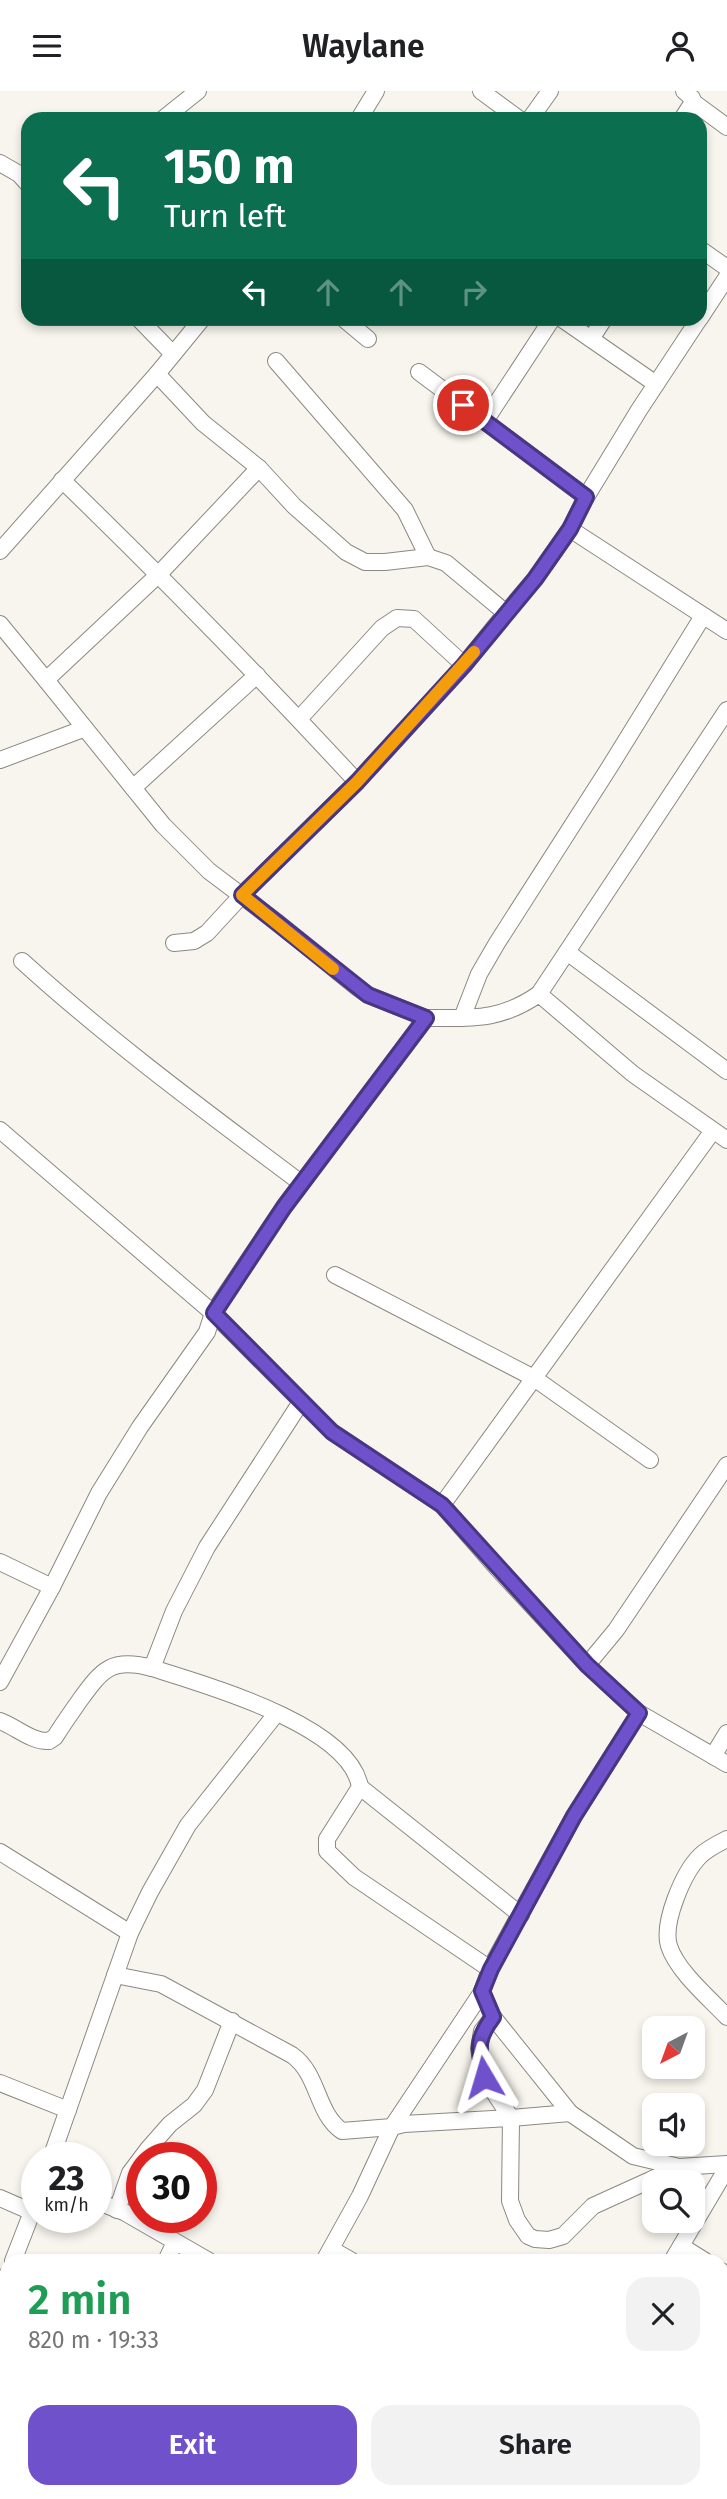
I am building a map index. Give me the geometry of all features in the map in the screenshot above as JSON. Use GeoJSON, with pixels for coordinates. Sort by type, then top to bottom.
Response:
{"type":"FeatureCollection","features":[{"type":"Feature","properties":{"kind":"street"},"geometry":{"type":"LineString","coordinates":[[172,112],[198,91]]}},
{"type":"Feature","properties":{"kind":"street"},"geometry":{"type":"LineString","coordinates":[[363,112],[376,91]]}},
{"type":"Feature","properties":{"kind":"street"},"geometry":{"type":"LineString","coordinates":[[481,91],[510,112]]}},
{"type":"Feature","properties":{"kind":"street"},"geometry":{"type":"LineString","coordinates":[[535,112],[550,91]]}},
{"type":"Feature","properties":{"kind":"street"},"geometry":{"type":"LineString","coordinates":[[689,97],[727,127]]}},
{"type":"Feature","properties":{"kind":"street"},"geometry":{"type":"LineString","coordinates":[[0,163],[21,176]]}},
{"type":"Feature","properties":{"kind":"street"},"geometry":{"type":"LineString","coordinates":[[707,256],[727,276],[707,307]]}},
{"type":"Feature","properties":{"kind":"street"},"geometry":{"type":"LineString","coordinates":[[146,326],[173,354]]}},
{"type":"Feature","properties":{"kind":"street"},"geometry":{"type":"LineString","coordinates":[[0,551],[196,326]]}},
{"type":"Feature","properties":{"kind":"street"},"geometry":{"type":"LineString","coordinates":[[352,326],[368,339]]}},
{"type":"Feature","properties":{"kind":"street"},"geometry":{"type":"LineString","coordinates":[[485,421],[547,326]]}},
{"type":"Feature","properties":{"kind":"street"},"geometry":{"type":"LineString","coordinates":[[572,326],[656,384]]}},
{"type":"Feature","properties":{"kind":"street"},"geometry":{"type":"LineString","coordinates":[[591,339],[599,326]]}},
{"type":"Feature","properties":{"kind":"street"},"geometry":{"type":"LineString","coordinates":[[174,943],[194,941],[207,933],[357,782],[464,665],[570,529],[586,497],[695,326]]}},
{"type":"Feature","properties":{"kind":"street"},"geometry":{"type":"LineString","coordinates":[[276,361],[405,510],[428,557]]}},
{"type":"Feature","properties":{"kind":"street"},"geometry":{"type":"LineString","coordinates":[[419,372],[586,497]]}},
{"type":"Feature","properties":{"kind":"street"},"geometry":{"type":"LineString","coordinates":[[157,374],[203,423],[259,468],[294,506],[346,552],[365,562],[428,557],[446,563],[506,613]]}},
{"type":"Feature","properties":{"kind":"street"},"geometry":{"type":"LineString","coordinates":[[46,680],[159,573],[259,468]]}},
{"type":"Feature","properties":{"kind":"street"},"geometry":{"type":"LineString","coordinates":[[62,480],[159,573],[357,782]]}},
{"type":"Feature","properties":{"kind":"street"},"geometry":{"type":"LineString","coordinates":[[570,529],[727,631]]}},
{"type":"Feature","properties":{"kind":"street"},"geometry":{"type":"LineString","coordinates":[[461,1018],[479,974],[497,943],[703,616]]}},
{"type":"Feature","properties":{"kind":"street"},"geometry":{"type":"LineString","coordinates":[[299,719],[382,628],[397,618],[414,619],[464,665]]}},
{"type":"Feature","properties":{"kind":"street"},"geometry":{"type":"LineString","coordinates":[[0,624],[163,825],[209,871],[368,995],[426,1018],[482,1018],[512,1011],[539,994],[727,710]]}},
{"type":"Feature","properties":{"kind":"street"},"geometry":{"type":"LineString","coordinates":[[132,788],[257,675]]}},
{"type":"Feature","properties":{"kind":"street"},"geometry":{"type":"LineString","coordinates":[[0,760],[83,729]]}},
{"type":"Feature","properties":{"kind":"street"},"geometry":{"type":"LineString","coordinates":[[567,952],[727,1071]]}},
{"type":"Feature","properties":{"kind":"street"},"geometry":{"type":"LineString","coordinates":[[22,961],[135,1059],[301,1183]]}},
{"type":"Feature","properties":{"kind":"street"},"geometry":{"type":"LineString","coordinates":[[442,1505],[534,1378],[720,1136],[633,1074],[539,994]]}},
{"type":"Feature","properties":{"kind":"street"},"geometry":{"type":"LineString","coordinates":[[0,1682],[99,1493],[140,1427],[207,1332],[214,1313],[301,1183],[383,1079],[426,1018]]}},
{"type":"Feature","properties":{"kind":"street"},"geometry":{"type":"LineString","coordinates":[[0,1130],[214,1313],[332,1432],[442,1505],[587,1665],[639,1713],[720,1760],[727,1733]]}},
{"type":"Feature","properties":{"kind":"street"},"geometry":{"type":"LineString","coordinates":[[335,1275],[534,1378],[650,1460]]}},
{"type":"Feature","properties":{"kind":"street"},"geometry":{"type":"LineString","coordinates":[[152,1668],[174,1611],[207,1547],[301,1402]]}},
{"type":"Feature","properties":{"kind":"street"},"geometry":{"type":"LineString","coordinates":[[587,1665],[616,1630],[727,1465]]}},
{"type":"Feature","properties":{"kind":"street"},"geometry":{"type":"LineString","coordinates":[[0,1562],[52,1587]]}},
{"type":"Feature","properties":{"kind":"street"},"geometry":{"type":"LineString","coordinates":[[0,1721],[34,1738],[49,1741],[55,1737],[96,1677],[109,1669],[135,1664],[257,1703],[341,1751],[359,1777],[360,1787],[327,1839],[327,1851],[354,1877],[491,1969]]}},
{"type":"Feature","properties":{"kind":"street"},"geometry":{"type":"LineString","coordinates":[[329,2254],[360,2196],[392,2127],[482,1991],[491,1969],[574,1816],[639,1713]]}},
{"type":"Feature","properties":{"kind":"street"},"geometry":{"type":"LineString","coordinates":[[57,2142],[130,1933],[188,1825],[276,1714]]}},
{"type":"Feature","properties":{"kind":"street"},"geometry":{"type":"LineString","coordinates":[[360,1787],[521,1915]]}},
{"type":"Feature","properties":{"kind":"street"},"geometry":{"type":"LineString","coordinates":[[727,1839],[698,1858],[674,1901],[668,1924],[669,1945],[680,1967],[727,2017]]}},
{"type":"Feature","properties":{"kind":"street"},"geometry":{"type":"LineString","coordinates":[[0,1852],[130,1933]]}},
{"type":"Feature","properties":{"kind":"street"},"geometry":{"type":"LineString","coordinates":[[115,1975],[161,1984],[301,2061],[308,2071],[327,2117],[342,2131],[570,2113]]}},
{"type":"Feature","properties":{"kind":"street"},"geometry":{"type":"LineString","coordinates":[[482,1991],[493,2017],[570,2113],[633,2156],[679,2167],[727,2166]]}},
{"type":"Feature","properties":{"kind":"street"},"geometry":{"type":"LineString","coordinates":[[493,2017],[482,2031],[480,2058],[484,2077],[511,2118],[510,2201],[523,2229],[535,2239],[549,2240],[563,2236],[593,2206],[679,2167]]}},
{"type":"Feature","properties":{"kind":"street"},"geometry":{"type":"LineString","coordinates":[[117,2210],[130,2173],[155,2141],[194,2105],[205,2089],[232,2021]]}},
{"type":"Feature","properties":{"kind":"street"},"geometry":{"type":"LineString","coordinates":[[0,2084],[68,2110]]}},
{"type":"Feature","properties":{"kind":"street"},"geometry":{"type":"LineString","coordinates":[[676,2254],[727,2166]]}},
{"type":"Feature","properties":{"kind":"street"},"geometry":{"type":"LineString","coordinates":[[0,2198],[21,2202]]}},
{"type":"Feature","properties":{"kind":"street"},"geometry":{"type":"LineString","coordinates":[[112,2208],[196,2254]]}},
{"type":"Feature","properties":{"kind":"street"},"geometry":{"type":"LineString","coordinates":[[16,2254],[24,2233]]}},
{"type":"Feature","properties":{"kind":"street"},"geometry":{"type":"LineString","coordinates":[[169,2254],[175,2242]]}},
{"type":"Feature","properties":{"kind":"street"},"geometry":{"type":"LineString","coordinates":[[681,2246],[694,2254]]}},
{"type":"Feature","properties":{"kind":"slow traffic"},"geometry":{"type":"LineString","coordinates":[[333,969],[242,895],[357,782],[474,652]]}},
{"type":"Feature","properties":{"kind":"route"},"geometry":{"type":"LineString","coordinates":[[463,405],[586,497],[570,529],[535,579],[464,665],[357,782],[242,895],[368,995],[426,1018],[383,1079],[326,1149],[284,1207],[214,1313],[332,1432],[442,1505],[587,1665],[639,1713],[574,1816],[491,1969],[482,1991],[493,2017],[482,2031],[479,2049],[484,2077]]}}]}
